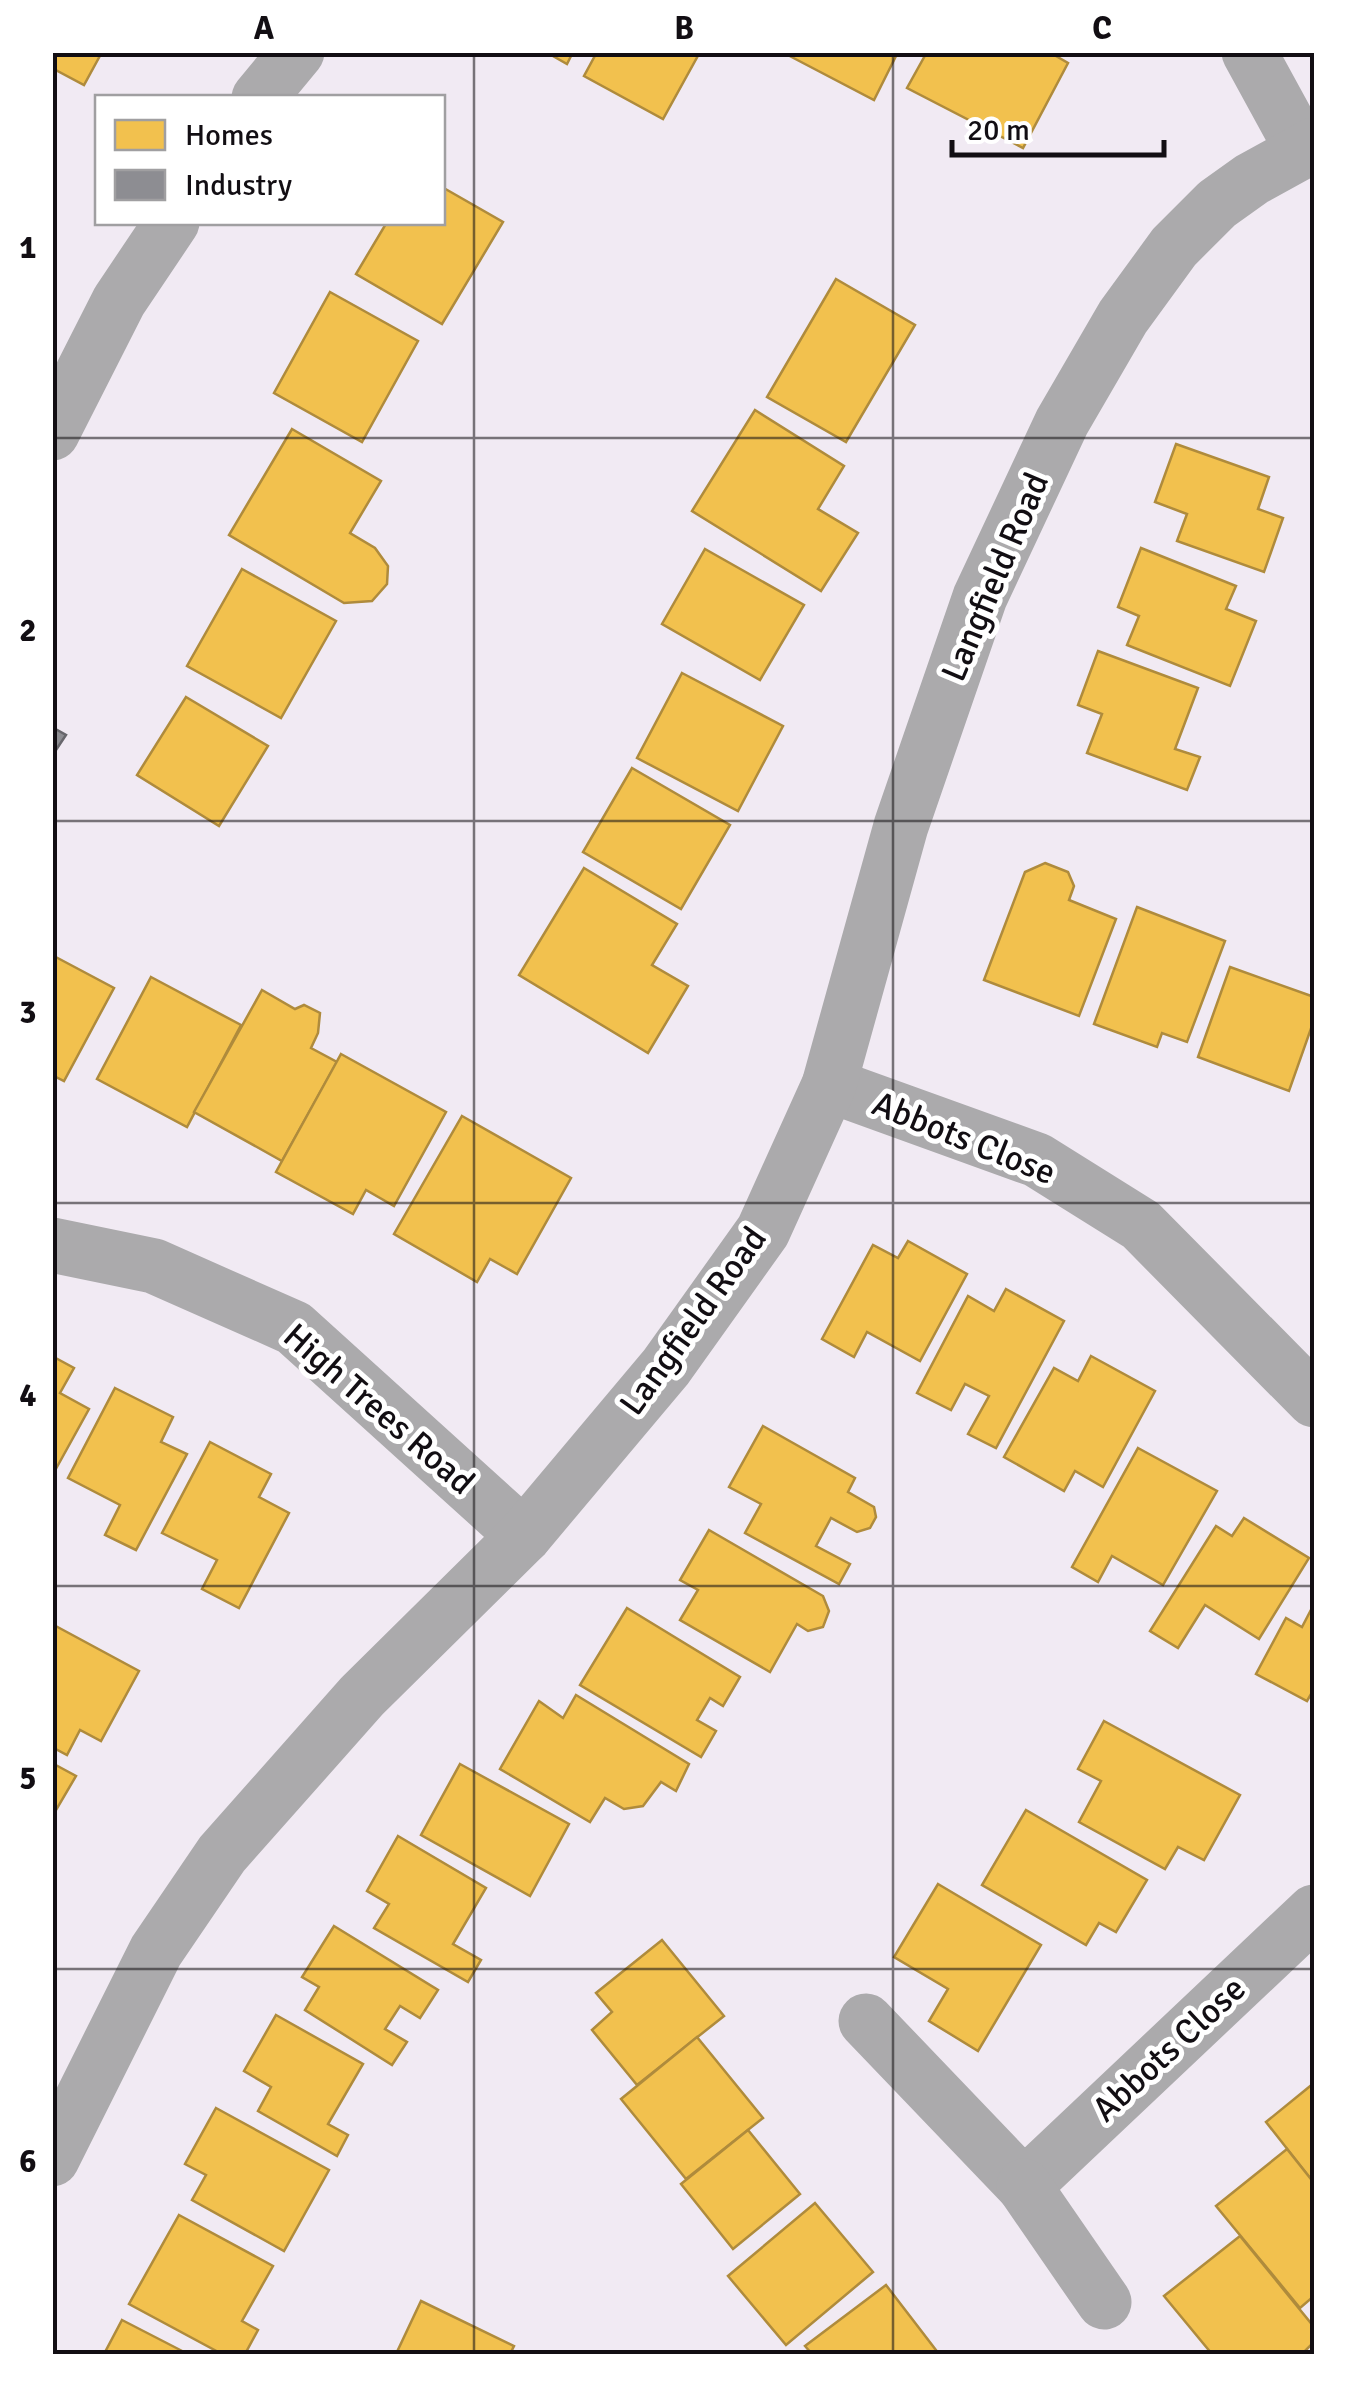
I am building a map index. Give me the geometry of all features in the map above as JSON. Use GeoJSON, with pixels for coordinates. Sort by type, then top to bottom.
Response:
{"type":"FeatureCollection","features":[{"type":"Feature","properties":{"kind":"street"},"geometry":{"type":"LineString","coordinates":[[261,95],[297,52]]}},
{"type":"Feature","properties":{"kind":"street"},"geometry":{"type":"LineString","coordinates":[[1249,52],[1308,147]]}},
{"type":"Feature","properties":{"kind":"street","name":"Langfield Road"},"geometry":{"type":"LineString","coordinates":[[52,2159],[156,1951],[222,1854],[362,1696],[524,1536],[666,1367],[763,1231],[829,1085],[900,826],[980,596],[1062,422],[1124,317],[1174,247],[1217,204],[1308,147]]}},
{"type":"Feature","properties":{"kind":"street"},"geometry":{"type":"LineString","coordinates":[[52,433],[119,301],[170,225]]}},
{"type":"Feature","properties":{"kind":"street","name":"Abbots Close"},"geometry":{"type":"LineString","coordinates":[[829,1085],[1037,1160],[1142,1225],[1314,1400]]}},
{"type":"Feature","properties":{"kind":"street","name":"High Trees Road"},"geometry":{"type":"LineString","coordinates":[[52,1245],[154,1266],[294,1328],[524,1536]]}},
{"type":"Feature","properties":{"kind":"street","name":"Abbots Close"},"geometry":{"type":"LineString","coordinates":[[1024,2186],[1314,1912]]}},
{"type":"Feature","properties":{"kind":"street"},"geometry":{"type":"LineString","coordinates":[[866,2021],[1024,2186],[1104,2302]]}},
{"type":"Feature","properties":{"kind":"building: Homes"},"geometry":{"type":"Polygon","coordinates":[[[52,52],[102,52],[84,85],[52,68],[52,52]]]}},
{"type":"Feature","properties":{"kind":"building: Homes"},"geometry":{"type":"Polygon","coordinates":[[[546,52],[573,52],[567,64],[546,52]]]}},
{"type":"Feature","properties":{"kind":"building: Homes"},"geometry":{"type":"Polygon","coordinates":[[[597,52],[700,52],[663,119],[584,76],[597,52]]]}},
{"type":"Feature","properties":{"kind":"building: Homes"},"geometry":{"type":"Polygon","coordinates":[[[782,52],[898,52],[874,100],[782,52]]]}},
{"type":"Feature","properties":{"kind":"building: Homes"},"geometry":{"type":"Polygon","coordinates":[[[927,52],[1049,52],[1068,63],[1023,148],[907,88],[927,52]]]}},
{"type":"Feature","properties":{"kind":"building: Homes"},"geometry":{"type":"Polygon","coordinates":[[[445,189],[503,222],[442,324],[356,274],[385,225],[445,225],[445,189]]]}},
{"type":"Feature","properties":{"kind":"building: Homes"},"geometry":{"type":"Polygon","coordinates":[[[836,279],[915,325],[846,442],[767,397],[836,279]]]}},
{"type":"Feature","properties":{"kind":"building: Homes"},"geometry":{"type":"Polygon","coordinates":[[[330,292],[418,341],[362,442],[274,393],[330,292]]]}},
{"type":"Feature","properties":{"kind":"building: Homes"},"geometry":{"type":"Polygon","coordinates":[[[755,410],[844,466],[818,509],[858,533],[821,591],[692,511],[755,410]]]}},
{"type":"Feature","properties":{"kind":"building: Homes"},"geometry":{"type":"Polygon","coordinates":[[[292,429],[381,481],[350,533],[375,548],[388,566],[387,584],[372,601],[344,603],[229,535],[292,429]]]}},
{"type":"Feature","properties":{"kind":"building: Homes"},"geometry":{"type":"Polygon","coordinates":[[[1176,444],[1269,477],[1258,509],[1283,518],[1264,572],[1177,541],[1187,514],[1155,502],[1176,444]]]}},
{"type":"Feature","properties":{"kind":"building: Homes"},"geometry":{"type":"Polygon","coordinates":[[[1141,548],[1236,586],[1226,609],[1256,621],[1230,686],[1127,645],[1139,616],[1118,607],[1141,548]]]}},
{"type":"Feature","properties":{"kind":"building: Homes"},"geometry":{"type":"Polygon","coordinates":[[[705,549],[804,605],[760,680],[662,624],[705,549]]]}},
{"type":"Feature","properties":{"kind":"building: Homes"},"geometry":{"type":"Polygon","coordinates":[[[242,569],[336,621],[281,718],[187,666],[242,569]]]}},
{"type":"Feature","properties":{"kind":"building: Homes"},"geometry":{"type":"Polygon","coordinates":[[[1098,651],[1198,688],[1175,749],[1200,757],[1187,790],[1087,753],[1102,714],[1078,705],[1098,651]]]}},
{"type":"Feature","properties":{"kind":"building: Homes"},"geometry":{"type":"Polygon","coordinates":[[[682,673],[783,726],[738,811],[637,758],[682,673]]]}},
{"type":"Feature","properties":{"kind":"building: Homes"},"geometry":{"type":"Polygon","coordinates":[[[186,697],[268,746],[219,826],[137,775],[186,697]]]}},
{"type":"Feature","properties":{"kind":"building: Homes"},"geometry":{"type":"Polygon","coordinates":[[[632,768],[730,825],[681,909],[583,852],[632,768]]]}},
{"type":"Feature","properties":{"kind":"building: Homes"},"geometry":{"type":"Polygon","coordinates":[[[1045,863],[1068,872],[1074,886],[1069,900],[1116,919],[1079,1016],[984,980],[1025,872],[1045,863]]]}},
{"type":"Feature","properties":{"kind":"building: Homes"},"geometry":{"type":"Polygon","coordinates":[[[584,868],[677,924],[652,965],[688,986],[648,1053],[519,975],[584,868]]]}},
{"type":"Feature","properties":{"kind":"building: Homes"},"geometry":{"type":"Polygon","coordinates":[[[1137,907],[1225,941],[1187,1042],[1162,1033],[1157,1047],[1094,1024],[1137,907]]]}},
{"type":"Feature","properties":{"kind":"building: Homes"},"geometry":{"type":"Polygon","coordinates":[[[52,955],[114,988],[64,1081],[52,1075],[52,955]]]}},
{"type":"Feature","properties":{"kind":"building: Homes"},"geometry":{"type":"Polygon","coordinates":[[[1230,967],[1314,997],[1314,1020],[1289,1091],[1198,1057],[1230,967]]]}},
{"type":"Feature","properties":{"kind":"building: Homes"},"geometry":{"type":"Polygon","coordinates":[[[151,977],[241,1025],[187,1127],[97,1079],[151,977]]]}},
{"type":"Feature","properties":{"kind":"building: Homes"},"geometry":{"type":"Polygon","coordinates":[[[262,990],[295,1009],[304,1005],[320,1013],[318,1033],[311,1048],[337,1062],[282,1161],[194,1112],[262,990]]]}},
{"type":"Feature","properties":{"kind":"building: Homes"},"geometry":{"type":"Polygon","coordinates":[[[341,1054],[446,1112],[394,1206],[366,1190],[353,1214],[276,1172],[341,1054]]]}},
{"type":"Feature","properties":{"kind":"building: Homes"},"geometry":{"type":"Polygon","coordinates":[[[462,1116],[571,1178],[517,1274],[490,1259],[477,1282],[394,1234],[462,1116]]]}},
{"type":"Feature","properties":{"kind":"building: Homes"},"geometry":{"type":"Polygon","coordinates":[[[908,1241],[967,1274],[920,1361],[867,1332],[854,1357],[822,1339],[873,1245],[898,1258],[908,1241]]]}},
{"type":"Feature","properties":{"kind":"building: Homes"},"geometry":{"type":"Polygon","coordinates":[[[1006,1289],[1064,1321],[996,1448],[968,1434],[989,1396],[965,1384],[951,1410],[917,1393],[968,1296],[994,1311],[1006,1289]]]}},
{"type":"Feature","properties":{"kind":"building: Homes"},"geometry":{"type":"Polygon","coordinates":[[[52,1356],[74,1368],[60,1393],[89,1409],[52,1476],[52,1356]]]}},
{"type":"Feature","properties":{"kind":"building: Homes"},"geometry":{"type":"Polygon","coordinates":[[[1091,1356],[1155,1391],[1103,1487],[1075,1471],[1064,1491],[1004,1457],[1054,1368],[1078,1381],[1091,1356]]]}},
{"type":"Feature","properties":{"kind":"building: Homes"},"geometry":{"type":"Polygon","coordinates":[[[115,1388],[173,1417],[161,1442],[187,1454],[136,1550],[105,1535],[120,1505],[68,1478],[115,1388]]]}},
{"type":"Feature","properties":{"kind":"building: Homes"},"geometry":{"type":"Polygon","coordinates":[[[763,1426],[855,1478],[848,1492],[874,1507],[876,1517],[870,1528],[857,1532],[831,1518],[816,1546],[850,1564],[839,1584],[745,1533],[761,1504],[729,1487],[763,1426]]]}},
{"type":"Feature","properties":{"kind":"building: Homes"},"geometry":{"type":"Polygon","coordinates":[[[210,1442],[271,1474],[259,1497],[289,1513],[239,1608],[202,1589],[217,1560],[162,1533],[210,1442]]]}},
{"type":"Feature","properties":{"kind":"building: Homes"},"geometry":{"type":"Polygon","coordinates":[[[1138,1448],[1217,1491],[1163,1585],[1112,1556],[1098,1582],[1072,1567],[1138,1448]]]}},
{"type":"Feature","properties":{"kind":"building: Homes"},"geometry":{"type":"Polygon","coordinates":[[[1244,1518],[1309,1558],[1259,1639],[1205,1605],[1178,1648],[1150,1631],[1216,1526],[1232,1536],[1244,1518]]]}},
{"type":"Feature","properties":{"kind":"building: Homes"},"geometry":{"type":"Polygon","coordinates":[[[709,1530],[823,1596],[829,1611],[823,1627],[808,1631],[797,1624],[770,1672],[680,1620],[698,1590],[680,1580],[709,1530]]]}},
{"type":"Feature","properties":{"kind":"building: Homes"},"geometry":{"type":"Polygon","coordinates":[[[1314,1604],[1314,1689],[1307,1701],[1256,1674],[1286,1618],[1302,1627],[1314,1604]]]}},
{"type":"Feature","properties":{"kind":"building: Homes"},"geometry":{"type":"Polygon","coordinates":[[[627,1608],[740,1677],[723,1706],[710,1698],[697,1720],[716,1731],[701,1757],[580,1685],[627,1608]]]}},
{"type":"Feature","properties":{"kind":"building: Homes"},"geometry":{"type":"Polygon","coordinates":[[[52,1624],[139,1671],[101,1741],[80,1730],[67,1755],[52,1747],[52,1624]]]}},
{"type":"Feature","properties":{"kind":"building: Homes"},"geometry":{"type":"Polygon","coordinates":[[[576,1695],[689,1764],[676,1791],[661,1782],[643,1806],[624,1809],[605,1798],[590,1822],[500,1769],[539,1701],[563,1718],[576,1695]]]}},
{"type":"Feature","properties":{"kind":"building: Homes"},"geometry":{"type":"Polygon","coordinates":[[[1104,1721],[1240,1795],[1204,1860],[1178,1847],[1165,1869],[1079,1822],[1101,1781],[1078,1769],[1104,1721]]]}},
{"type":"Feature","properties":{"kind":"building: Homes"},"geometry":{"type":"Polygon","coordinates":[[[52,1763],[76,1776],[52,1817],[52,1763]]]}},
{"type":"Feature","properties":{"kind":"building: Homes"},"geometry":{"type":"Polygon","coordinates":[[[460,1764],[569,1824],[530,1896],[421,1835],[460,1764]]]}},
{"type":"Feature","properties":{"kind":"building: Homes"},"geometry":{"type":"Polygon","coordinates":[[[1026,1810],[1147,1880],[1116,1932],[1099,1923],[1086,1945],[982,1885],[1026,1810]]]}},
{"type":"Feature","properties":{"kind":"building: Homes"},"geometry":{"type":"Polygon","coordinates":[[[398,1836],[486,1888],[453,1944],[481,1960],[468,1982],[374,1928],[389,1904],[367,1891],[398,1836]]]}},
{"type":"Feature","properties":{"kind":"building: Homes"},"geometry":{"type":"Polygon","coordinates":[[[938,1884],[1041,1945],[978,2051],[929,2021],[948,1989],[894,1957],[938,1884]]]}},
{"type":"Feature","properties":{"kind":"building: Homes"},"geometry":{"type":"Polygon","coordinates":[[[334,1926],[438,1990],[420,2018],[400,2006],[385,2029],[407,2042],[392,2065],[305,2010],[319,1987],[302,1977],[334,1926]]]}},
{"type":"Feature","properties":{"kind":"building: Homes"},"geometry":{"type":"Polygon","coordinates":[[[662,1940],[724,2016],[637,2085],[592,2030],[612,2012],[596,1993],[662,1940]]]}},
{"type":"Feature","properties":{"kind":"building: Homes"},"geometry":{"type":"Polygon","coordinates":[[[276,2015],[363,2064],[328,2124],[348,2135],[337,2156],[258,2111],[271,2087],[244,2071],[276,2015]]]}},
{"type":"Feature","properties":{"kind":"building: Homes"},"geometry":{"type":"Polygon","coordinates":[[[697,2037],[763,2118],[686,2179],[621,2099],[697,2037]]]}},
{"type":"Feature","properties":{"kind":"building: Homes"},"geometry":{"type":"Polygon","coordinates":[[[1314,2083],[1314,2183],[1266,2122],[1314,2083]]]}},
{"type":"Feature","properties":{"kind":"building: Homes"},"geometry":{"type":"Polygon","coordinates":[[[216,2108],[329,2170],[284,2251],[192,2200],[206,2175],[185,2164],[216,2108]]]}},
{"type":"Feature","properties":{"kind":"building: Homes"},"geometry":{"type":"Polygon","coordinates":[[[748,2130],[800,2194],[733,2249],[681,2184],[748,2130]]]}},
{"type":"Feature","properties":{"kind":"building: Homes"},"geometry":{"type":"Polygon","coordinates":[[[1287,2149],[1314,2183],[1314,2296],[1300,2308],[1216,2206],[1287,2149]]]}},
{"type":"Feature","properties":{"kind":"building: Homes"},"geometry":{"type":"Polygon","coordinates":[[[815,2203],[873,2272],[786,2345],[728,2276],[815,2203]]]}},
{"type":"Feature","properties":{"kind":"building: Homes"},"geometry":{"type":"Polygon","coordinates":[[[179,2215],[273,2266],[242,2321],[258,2330],[245,2354],[222,2354],[129,2304],[179,2215]]]}},
{"type":"Feature","properties":{"kind":"building: Homes"},"geometry":{"type":"Polygon","coordinates":[[[1240,2236],[1314,2327],[1314,2342],[1302,2354],[1212,2354],[1164,2296],[1240,2236]]]}},
{"type":"Feature","properties":{"kind":"building: Homes"},"geometry":{"type":"Polygon","coordinates":[[[886,2285],[939,2354],[812,2354],[805,2346],[886,2285]]]}},
{"type":"Feature","properties":{"kind":"building: Homes"},"geometry":{"type":"Polygon","coordinates":[[[421,2301],[514,2346],[510,2354],[396,2354],[421,2301]]]}},
{"type":"Feature","properties":{"kind":"building: Homes"},"geometry":{"type":"Polygon","coordinates":[[[122,2320],[188,2354],[104,2354],[122,2320]]]}},
{"type":"Feature","properties":{"kind":"building: Industry"},"geometry":{"type":"Polygon","coordinates":[[[52,727],[66,735],[52,756],[52,727]]]}}]}
